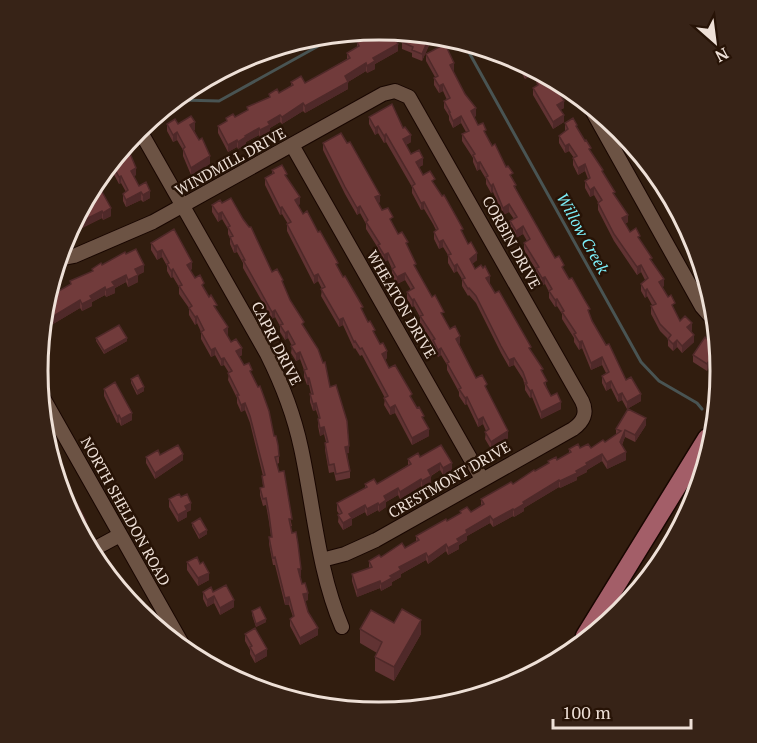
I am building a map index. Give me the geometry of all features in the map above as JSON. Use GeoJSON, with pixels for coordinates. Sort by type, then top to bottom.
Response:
{"type":"FeatureCollection","features":[{"type":"Feature","properties":{"kind":"main road"},"geometry":{"type":"LineString","coordinates":[[593,624],[700,450]]}},
{"type":"Feature","properties":{"kind":"street","name":"WINDMILL DRIVE"},"geometry":{"type":"LineString","coordinates":[[68,257],[126,235],[183,206],[383,94],[391,91],[400,92]]}},
{"type":"Feature","properties":{"kind":"street","name":"CORBIN DRIVE"},"geometry":{"type":"LineString","coordinates":[[400,92],[409,97],[416,107],[474,207],[582,401],[584,415]]}},
{"type":"Feature","properties":{"kind":"street"},"geometry":{"type":"LineString","coordinates":[[601,127],[703,308]]}},
{"type":"Feature","properties":{"kind":"street","name":"CAPRI DRIVE"},"geometry":{"type":"LineString","coordinates":[[144,137],[267,354],[285,392],[301,447],[330,594],[342,627]]}},
{"type":"Feature","properties":{"kind":"street","name":"WHEATON DRIVE"},"geometry":{"type":"LineString","coordinates":[[292,145],[482,479]]}},
{"type":"Feature","properties":{"kind":"street","name":"WINDMILL DRIVE"},"geometry":{"type":"LineString","coordinates":[[65,264],[74,256]]}},
{"type":"Feature","properties":{"kind":"street","name":"NORTH SHELDON ROAD"},"geometry":{"type":"LineString","coordinates":[[49,409],[176,633]]}},
{"type":"Feature","properties":{"kind":"street","name":"CRESTMONT DRIVE"},"geometry":{"type":"LineString","coordinates":[[322,560],[367,545],[573,429],[584,415]]}},
{"type":"Feature","properties":{"kind":"street"},"geometry":{"type":"LineString","coordinates":[[98,547],[120,535]]}},
{"type":"Feature","properties":{"kind":"building"},"geometry":{"type":"Polygon","coordinates":[[[397,41],[398,44],[373,58],[375,61],[367,66],[366,63],[345,76],[348,82],[305,106],[303,103],[282,117],[280,115],[268,122],[270,125],[260,130],[259,128],[238,142],[237,140],[228,145],[218,126],[227,121],[226,118],[233,114],[235,117],[248,110],[247,107],[270,97],[269,94],[277,89],[279,93],[293,85],[291,82],[301,76],[305,83],[350,58],[347,53],[359,46],[357,42],[397,41]]]}},
{"type":"Feature","properties":{"kind":"building"},"geometry":{"type":"Polygon","coordinates":[[[402,41],[426,44],[422,54],[402,41]]]}},
{"type":"Feature","properties":{"kind":"building"},"geometry":{"type":"Polygon","coordinates":[[[440,46],[447,48],[454,63],[450,65],[465,94],[476,108],[471,111],[478,125],[483,123],[486,130],[484,131],[492,146],[495,144],[506,167],[508,166],[513,173],[510,175],[516,185],[514,186],[555,258],[559,256],[569,279],[572,278],[590,309],[588,310],[592,321],[606,345],[609,344],[626,380],[631,377],[641,394],[627,402],[622,393],[618,395],[611,381],[606,384],[602,376],[609,372],[602,357],[591,363],[582,341],[579,342],[557,299],[555,300],[549,291],[552,289],[536,268],[539,267],[524,243],[530,239],[523,226],[516,231],[510,221],[517,217],[509,204],[503,208],[493,184],[491,186],[480,162],[477,163],[473,155],[475,154],[462,134],[469,131],[461,116],[453,121],[444,101],[450,98],[443,84],[439,86],[434,78],[438,76],[426,54],[440,46]]]}},
{"type":"Feature","properties":{"kind":"building"},"geometry":{"type":"Polygon","coordinates":[[[537,82],[560,95],[564,101],[557,105],[564,115],[553,122],[533,88],[538,85],[537,82]]]}},
{"type":"Feature","properties":{"kind":"building"},"geometry":{"type":"Polygon","coordinates":[[[392,104],[403,128],[405,127],[411,135],[403,139],[411,154],[419,150],[423,158],[416,162],[423,175],[430,171],[435,179],[432,181],[442,196],[444,195],[463,229],[461,230],[468,244],[471,242],[477,253],[470,259],[475,269],[481,265],[483,268],[485,266],[490,276],[486,278],[495,293],[499,291],[531,347],[529,348],[543,369],[541,370],[547,381],[544,383],[551,396],[557,393],[561,402],[541,412],[532,390],[530,391],[525,383],[527,383],[523,372],[514,358],[509,360],[476,296],[462,279],[465,278],[457,264],[454,266],[448,255],[451,254],[443,240],[439,242],[434,232],[438,229],[424,202],[421,203],[412,186],[415,184],[386,134],[384,136],[378,126],[375,128],[369,117],[392,104]]]}},
{"type":"Feature","properties":{"kind":"building"},"geometry":{"type":"Polygon","coordinates":[[[191,116],[195,122],[190,125],[199,140],[202,138],[210,156],[191,168],[183,149],[185,147],[177,132],[173,135],[167,124],[175,119],[178,124],[191,116]]]}},
{"type":"Feature","properties":{"kind":"building"},"geometry":{"type":"Polygon","coordinates":[[[573,118],[615,192],[613,193],[628,215],[622,218],[630,232],[636,228],[640,236],[638,237],[652,258],[650,259],[664,279],[659,282],[668,297],[671,295],[675,303],[672,305],[680,321],[685,316],[692,323],[687,327],[694,335],[682,346],[677,340],[673,344],[668,339],[671,335],[660,324],[651,306],[656,304],[641,284],[648,278],[641,265],[637,267],[614,234],[598,203],[602,200],[594,187],[590,190],[585,181],[590,178],[585,164],[578,168],[573,158],[577,156],[569,144],[565,146],[559,136],[568,129],[565,123],[573,118]]]}},
{"type":"Feature","properties":{"kind":"building"},"geometry":{"type":"Polygon","coordinates":[[[341,133],[347,143],[350,142],[380,195],[375,197],[382,210],[388,208],[393,217],[390,219],[398,234],[402,232],[408,242],[406,243],[416,264],[414,265],[432,297],[435,295],[450,329],[455,326],[460,336],[456,339],[476,378],[482,375],[487,384],[485,386],[508,431],[491,442],[485,432],[489,429],[483,417],[478,420],[467,397],[465,398],[459,389],[461,388],[447,363],[449,362],[441,348],[438,350],[433,340],[435,339],[420,316],[423,315],[407,292],[414,288],[405,273],[397,277],[392,269],[395,267],[388,253],[384,255],[378,245],[380,244],[366,222],[368,220],[360,206],[357,208],[323,143],[341,133]]]}},
{"type":"Feature","properties":{"kind":"building"},"geometry":{"type":"Polygon","coordinates":[[[130,153],[136,168],[131,171],[139,186],[146,182],[150,191],[143,195],[141,192],[126,200],[123,194],[128,190],[121,176],[119,177],[116,171],[130,153]]]}},
{"type":"Feature","properties":{"kind":"building"},"geometry":{"type":"Polygon","coordinates":[[[282,165],[287,174],[285,175],[300,197],[295,200],[303,214],[307,211],[318,232],[320,231],[343,277],[345,276],[363,307],[361,308],[375,330],[373,331],[380,344],[383,343],[387,351],[382,354],[389,368],[395,365],[412,394],[410,396],[424,416],[422,417],[429,429],[412,438],[395,405],[390,408],[384,398],[388,396],[362,348],[360,349],[354,342],[343,318],[339,320],[321,289],[325,287],[318,274],[314,276],[287,224],[291,222],[282,207],[280,208],[265,178],[274,173],[272,170],[282,165]]]}},
{"type":"Feature","properties":{"kind":"building"},"geometry":{"type":"Polygon","coordinates":[[[101,191],[111,208],[103,213],[102,211],[85,220],[101,191]]]}},
{"type":"Feature","properties":{"kind":"building"},"geometry":{"type":"Polygon","coordinates":[[[231,198],[243,219],[251,227],[272,272],[277,269],[283,280],[290,300],[304,322],[302,324],[318,349],[323,363],[325,362],[330,387],[336,385],[347,421],[349,446],[345,447],[350,471],[336,474],[334,464],[329,465],[325,443],[328,442],[324,427],[320,428],[318,419],[320,418],[316,403],[313,404],[309,378],[304,370],[307,369],[300,352],[296,354],[291,346],[295,344],[288,331],[285,333],[280,325],[283,324],[275,310],[272,312],[237,245],[234,246],[230,237],[233,236],[228,227],[230,226],[222,212],[218,214],[212,205],[220,200],[222,203],[231,198]]]}},
{"type":"Feature","properties":{"kind":"building"},"geometry":{"type":"Polygon","coordinates":[[[174,229],[192,262],[187,265],[195,278],[200,275],[204,283],[202,285],[209,297],[211,295],[217,305],[214,306],[228,327],[224,330],[231,342],[236,339],[242,348],[236,351],[244,365],[249,363],[252,370],[250,371],[258,387],[260,386],[269,411],[278,445],[279,456],[275,457],[279,472],[284,471],[292,519],[289,519],[292,533],[296,532],[301,569],[298,569],[302,584],[305,583],[308,593],[303,594],[308,612],[318,628],[300,638],[290,619],[294,616],[289,597],[285,598],[275,557],[273,558],[269,537],[272,537],[269,514],[266,498],[263,499],[260,488],[264,487],[262,476],[265,475],[250,416],[245,403],[241,405],[237,395],[239,395],[228,373],[232,371],[215,348],[211,350],[201,332],[204,330],[197,316],[195,317],[189,308],[192,306],[179,286],[182,285],[173,269],[171,271],[167,264],[169,263],[162,250],[157,252],[151,243],[174,229]]]}},
{"type":"Feature","properties":{"kind":"building"},"geometry":{"type":"Polygon","coordinates":[[[136,249],[144,265],[135,269],[138,275],[128,280],[126,275],[112,282],[115,286],[106,290],[105,287],[90,296],[92,299],[82,304],[80,300],[52,317],[58,289],[71,284],[70,281],[93,271],[92,269],[101,263],[102,265],[125,252],[126,254],[136,249]]]}},
{"type":"Feature","properties":{"kind":"building"},"geometry":{"type":"Polygon","coordinates":[[[119,325],[127,338],[104,351],[96,338],[119,325]]]}},
{"type":"Feature","properties":{"kind":"building"},"geometry":{"type":"Polygon","coordinates":[[[705,337],[708,339],[709,360],[707,364],[693,355],[705,337]]]}},
{"type":"Feature","properties":{"kind":"building"},"geometry":{"type":"Polygon","coordinates":[[[138,375],[144,387],[137,391],[131,379],[138,375]]]}},
{"type":"Feature","properties":{"kind":"building"},"geometry":{"type":"Polygon","coordinates":[[[115,382],[132,413],[121,419],[119,415],[117,416],[104,389],[115,382]]]}},
{"type":"Feature","properties":{"kind":"building"},"geometry":{"type":"Polygon","coordinates":[[[628,409],[646,418],[635,435],[625,430],[620,442],[626,452],[607,462],[602,454],[586,463],[587,465],[576,471],[577,473],[559,480],[514,510],[493,520],[490,516],[466,530],[467,533],[457,539],[459,542],[448,548],[446,544],[428,557],[426,553],[399,567],[401,570],[381,584],[380,581],[357,590],[352,574],[372,567],[369,561],[379,555],[381,557],[402,543],[405,548],[419,540],[416,536],[446,519],[447,521],[467,507],[471,512],[484,504],[481,499],[511,482],[513,484],[549,463],[548,461],[556,457],[557,460],[571,452],[569,449],[578,444],[580,448],[588,444],[591,448],[603,440],[605,442],[621,431],[616,429],[628,409]]]}},
{"type":"Feature","properties":{"kind":"building"},"geometry":{"type":"Polygon","coordinates":[[[178,445],[183,454],[155,473],[146,457],[158,450],[160,455],[178,445]]]}},
{"type":"Feature","properties":{"kind":"building"},"geometry":{"type":"Polygon","coordinates":[[[441,445],[452,463],[443,468],[440,463],[428,470],[431,476],[422,481],[421,479],[400,492],[398,488],[384,496],[386,500],[379,505],[378,503],[367,509],[365,505],[349,514],[352,518],[343,523],[338,515],[342,513],[337,503],[367,487],[365,484],[374,479],[377,484],[411,464],[408,459],[418,453],[420,457],[441,445]]]}},
{"type":"Feature","properties":{"kind":"building"},"geometry":{"type":"Polygon","coordinates":[[[179,494],[181,497],[187,494],[191,503],[185,506],[187,510],[178,515],[169,499],[179,494]]]}},
{"type":"Feature","properties":{"kind":"building"},"geometry":{"type":"Polygon","coordinates":[[[76,505],[86,521],[84,522],[82,518],[76,505]]]}},
{"type":"Feature","properties":{"kind":"building"},"geometry":{"type":"Polygon","coordinates":[[[200,518],[207,530],[199,535],[192,523],[200,518]]]}},
{"type":"Feature","properties":{"kind":"building"},"geometry":{"type":"Polygon","coordinates":[[[197,557],[209,573],[198,578],[187,562],[197,557]]]}},
{"type":"Feature","properties":{"kind":"building"},"geometry":{"type":"Polygon","coordinates":[[[226,585],[234,600],[220,608],[214,596],[207,600],[203,592],[211,587],[213,592],[226,585]]]}},
{"type":"Feature","properties":{"kind":"building"},"geometry":{"type":"Polygon","coordinates":[[[260,607],[266,619],[256,624],[252,611],[260,607]]]}},
{"type":"Feature","properties":{"kind":"building"},"geometry":{"type":"Polygon","coordinates":[[[402,609],[421,620],[394,667],[375,657],[382,642],[360,629],[371,610],[394,623],[402,609]]]}},
{"type":"Feature","properties":{"kind":"building"},"geometry":{"type":"Polygon","coordinates":[[[255,628],[267,649],[255,656],[245,634],[255,628]]]}},
{"type":"Feature","properties":{"kind":"waterway","name":"Willow Creek"},"geometry":{"type":"LineString","coordinates":[[189,100],[219,101],[318,46]]}},
{"type":"Feature","properties":{"kind":"waterway","name":"Willow Creek"},"geometry":{"type":"LineString","coordinates":[[470,54],[641,362],[659,381],[697,403],[702,409]]}}]}
